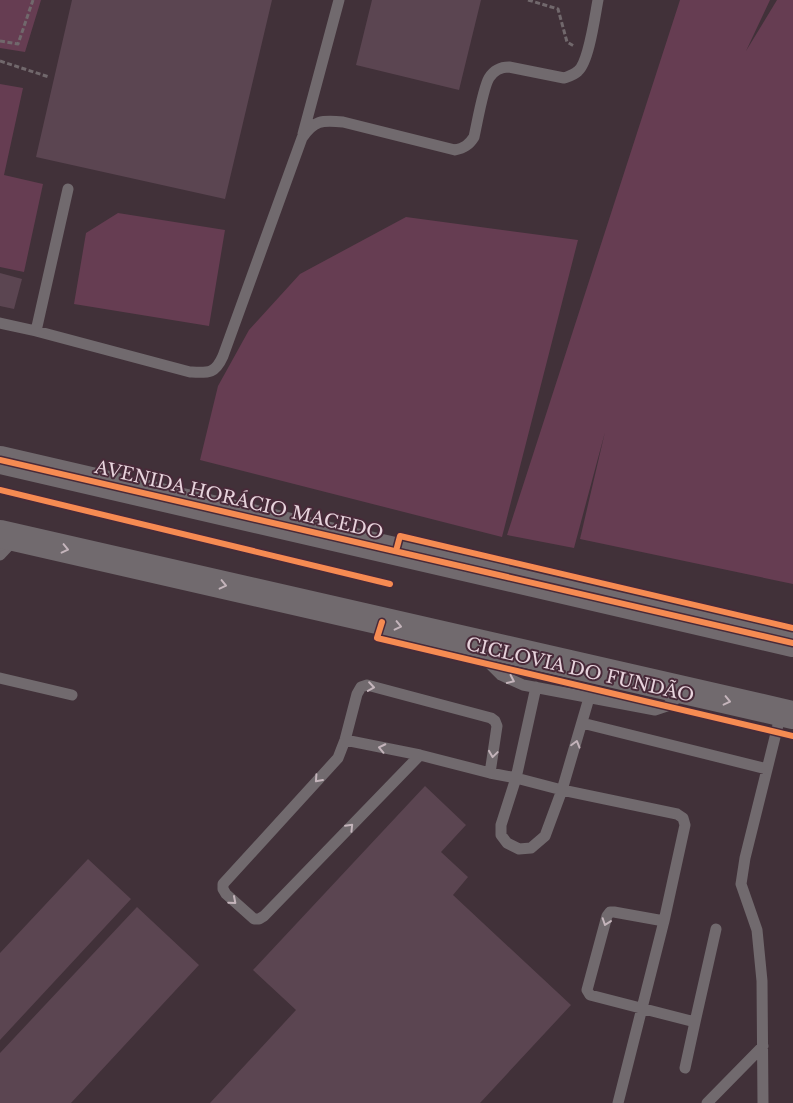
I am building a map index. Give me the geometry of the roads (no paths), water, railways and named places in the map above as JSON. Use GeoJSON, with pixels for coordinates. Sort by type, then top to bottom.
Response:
{"type":"FeatureCollection","features":[{"type":"Feature","properties":{"kind":"street","name":"AVENIDA HORÁCIO MACEDO"},"geometry":{"type":"LineString","coordinates":[[0,460],[793,643]]}},
{"type":"Feature","properties":{"kind":"street"},"geometry":{"type":"LineString","coordinates":[[6,542],[480,644],[787,714]]}},
{"type":"Feature","properties":{"kind":"lane"},"geometry":{"type":"LineString","coordinates":[[0,323],[190,372],[205,373],[213,371],[219,365],[223,356],[302,138],[339,0]]}},
{"type":"Feature","properties":{"kind":"lane"},"geometry":{"type":"LineString","coordinates":[[302,138],[314,124],[327,120],[343,122],[456,150],[463,148],[470,144],[474,137],[488,79],[495,71],[502,67],[509,67],[564,78],[572,76],[580,70],[587,53],[598,0]]}},
{"type":"Feature","properties":{"kind":"lane"},"geometry":{"type":"LineString","coordinates":[[36,331],[68,189]]}},
{"type":"Feature","properties":{"kind":"lane"},"geometry":{"type":"LineString","coordinates":[[480,644],[490,664],[501,675],[523,685],[655,710],[667,706],[685,691]]}},
{"type":"Feature","properties":{"kind":"lane"},"geometry":{"type":"LineString","coordinates":[[0,678],[72,695]]}},
{"type":"Feature","properties":{"kind":"lane"},"geometry":{"type":"LineString","coordinates":[[420,756],[264,916],[254,919],[226,894],[223,884],[338,758],[345,740],[357,694],[361,687],[367,685],[491,718],[497,726],[490,774]]}},
{"type":"Feature","properties":{"kind":"lane"},"geometry":{"type":"LineString","coordinates":[[536,687],[516,778],[501,825],[501,835],[507,844],[519,849],[531,848],[545,836],[562,790],[590,698]]}},
{"type":"Feature","properties":{"kind":"lane"},"geometry":{"type":"LineString","coordinates":[[763,1103],[762,981],[757,930],[741,884],[745,858],[767,769],[787,714]]}},
{"type":"Feature","properties":{"kind":"lane"},"geometry":{"type":"LineString","coordinates":[[582,723],[767,769]]}},
{"type":"Feature","properties":{"kind":"lane"},"geometry":{"type":"LineString","coordinates":[[345,740],[420,756],[490,774],[516,778],[562,790],[677,814],[683,818],[685,825],[664,921],[618,1103]]}},
{"type":"Feature","properties":{"kind":"lane"},"geometry":{"type":"LineString","coordinates":[[664,921],[610,912],[606,916],[587,990],[590,995],[695,1022]]}},
{"type":"Feature","properties":{"kind":"lane"},"geometry":{"type":"LineString","coordinates":[[685,1068],[716,929]]}},
{"type":"Feature","properties":{"kind":"lane"},"geometry":{"type":"LineString","coordinates":[[707,1103],[762,1046]]}}]}
